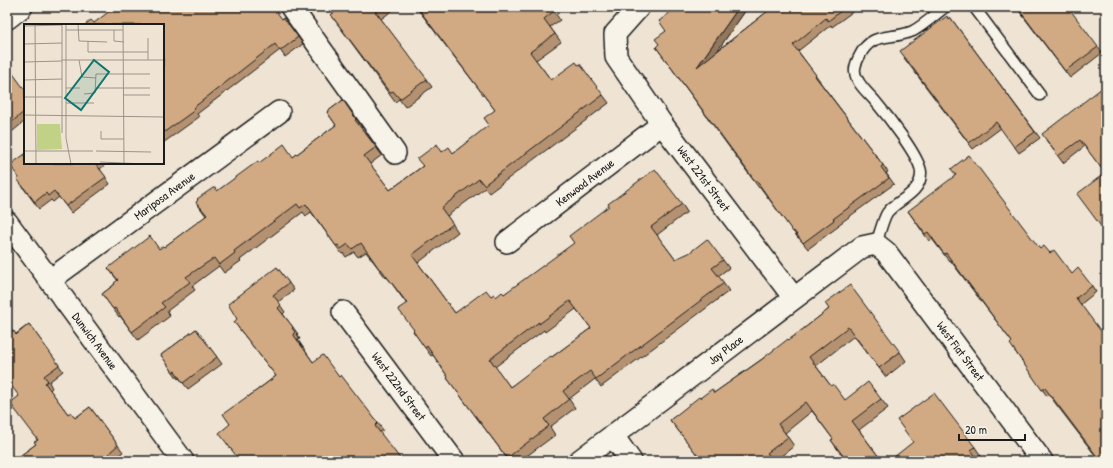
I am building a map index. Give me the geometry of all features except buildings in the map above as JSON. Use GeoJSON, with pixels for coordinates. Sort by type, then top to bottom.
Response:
{"type":"FeatureCollection","features":[{"type":"Feature","properties":{"kind":"main road"},"geometry":{"type":"LineString","coordinates":[[7,18],[22,7]]}},
{"type":"Feature","properties":{"kind":"street"},"geometry":{"type":"LineString","coordinates":[[291,7],[395,153]]}},
{"type":"Feature","properties":{"kind":"street","name":"West 221st Street"},"geometry":{"type":"LineString","coordinates":[[639,7],[615,34],[616,57],[662,124],[794,298]]}},
{"type":"Feature","properties":{"kind":"street","name":"Mariposa Avenue"},"geometry":{"type":"LineString","coordinates":[[50,280],[279,112]]}},
{"type":"Feature","properties":{"kind":"street","name":"Kenwood Avenue"},"geometry":{"type":"LineString","coordinates":[[507,242],[662,124]]}},
{"type":"Feature","properties":{"kind":"street","name":"Dunwich Avenue"},"geometry":{"type":"LineString","coordinates":[[7,222],[183,461]]}},
{"type":"Feature","properties":{"kind":"street","name":"Jay Place"},"geometry":{"type":"LineString","coordinates":[[579,461],[862,247],[876,244]]}},
{"type":"Feature","properties":{"kind":"street","name":"West Fiat Street"},"geometry":{"type":"LineString","coordinates":[[876,244],[886,252],[1042,461]]}},
{"type":"Feature","properties":{"kind":"street","name":"West 222nd Street"},"geometry":{"type":"LineString","coordinates":[[343,312],[454,461]]}},
{"type":"Feature","properties":{"kind":"street"},"geometry":{"type":"LineString","coordinates":[[612,436],[631,461]]}},
{"type":"Feature","properties":{"kind":"lane"},"geometry":{"type":"LineString","coordinates":[[876,244],[887,213],[911,194],[920,179],[921,172],[919,163],[912,151],[858,80],[855,71],[857,62],[864,48],[877,38],[897,36],[914,30],[944,7]]}},
{"type":"Feature","properties":{"kind":"lane"},"geometry":{"type":"LineString","coordinates":[[974,7],[1040,95]]}}]}
